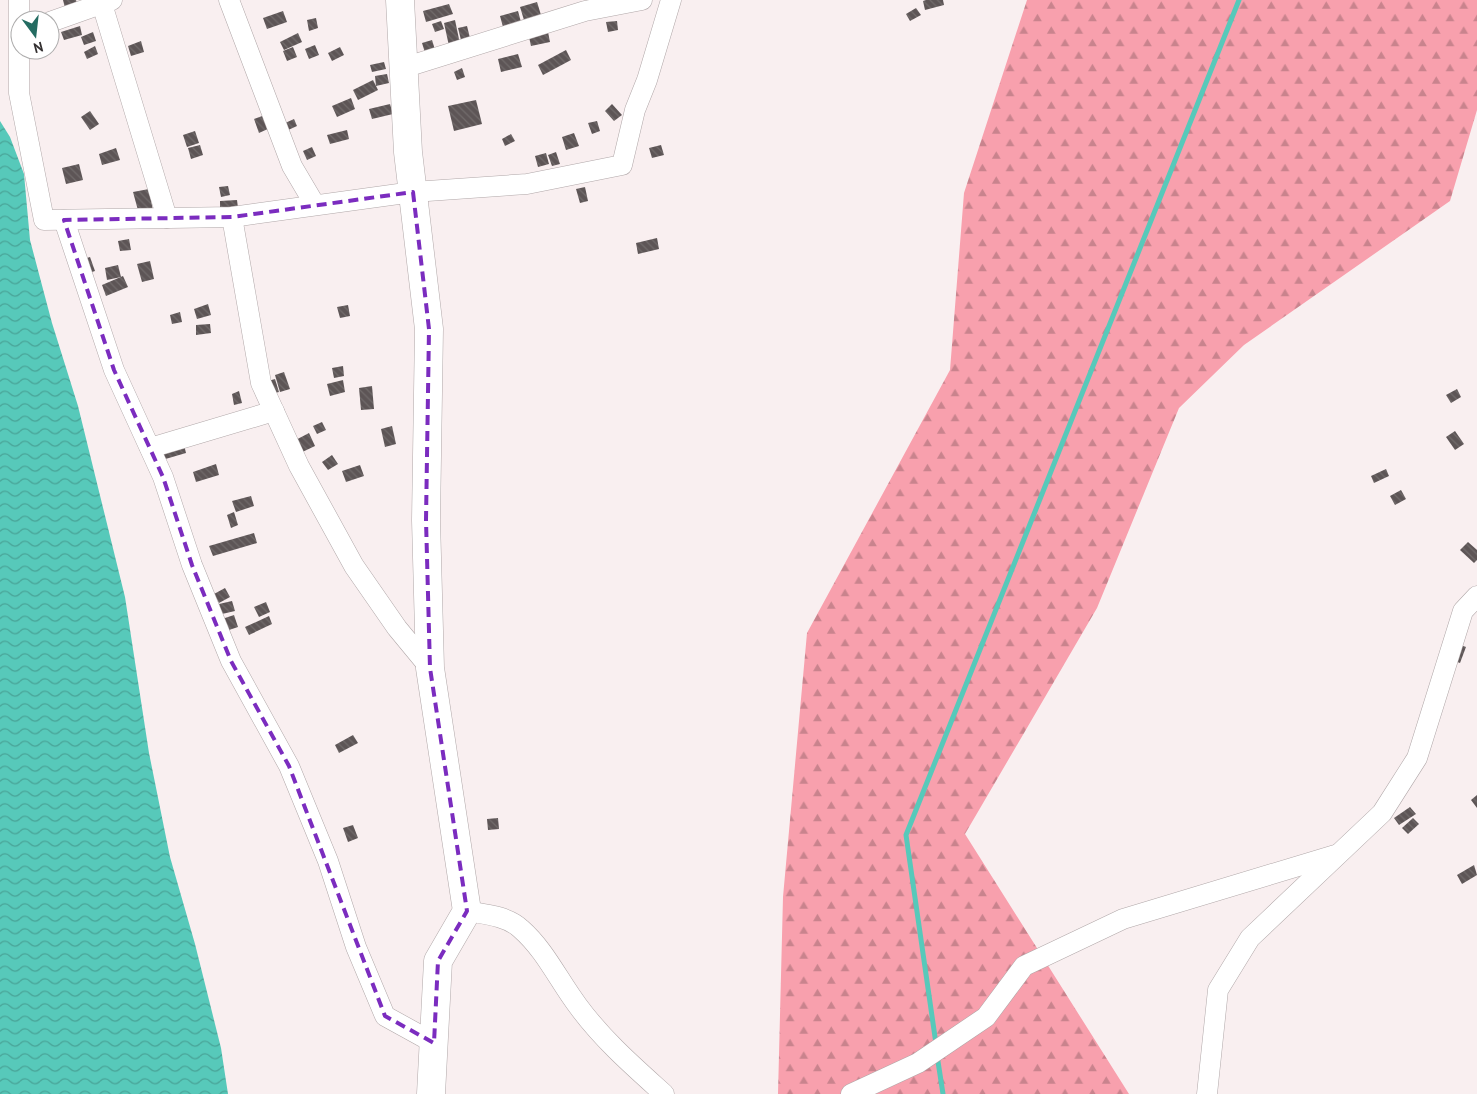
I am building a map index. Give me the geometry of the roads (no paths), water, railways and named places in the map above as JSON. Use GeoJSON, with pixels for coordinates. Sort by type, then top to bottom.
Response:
{"type":"FeatureCollection","features":[{"type":"Feature","properties":{"kind":"street"},"geometry":{"type":"LineString","coordinates":[[229,0],[292,166],[315,205]]}},
{"type":"Feature","properties":{"kind":"street"},"geometry":{"type":"LineString","coordinates":[[400,0],[408,152],[429,329],[426,520],[430,668],[467,910],[438,961],[431,1094]]}},
{"type":"Feature","properties":{"kind":"street"},"geometry":{"type":"LineString","coordinates":[[403,68],[593,5],[642,0]]}},
{"type":"Feature","properties":{"kind":"street"},"geometry":{"type":"LineString","coordinates":[[20,60],[19,93],[44,220],[232,217],[413,192],[527,184],[622,165],[635,110],[647,80],[671,0]]}},
{"type":"Feature","properties":{"kind":"street"},"geometry":{"type":"LineString","coordinates":[[60,18],[108,1],[167,218]]}},
{"type":"Feature","properties":{"kind":"street"},"geometry":{"type":"LineString","coordinates":[[232,217],[261,383],[299,466],[354,566],[397,628],[430,668]]}},
{"type":"Feature","properties":{"kind":"street"},"geometry":{"type":"LineString","coordinates":[[64,220],[114,370],[163,478],[192,565],[230,661],[289,766],[328,862],[356,947],[385,1016],[434,1043]]}},
{"type":"Feature","properties":{"kind":"street"},"geometry":{"type":"LineString","coordinates":[[150,448],[274,411]]}},
{"type":"Feature","properties":{"kind":"street"},"geometry":{"type":"LineString","coordinates":[[1207,1094],[1218,990],[1250,938],[1382,813],[1417,758],[1463,611],[1477,596]]}},
{"type":"Feature","properties":{"kind":"street"},"geometry":{"type":"LineString","coordinates":[[851,1094],[918,1063],[986,1017],[1024,966],[1123,919],[1340,853]]}},
{"type":"Feature","properties":{"kind":"street"},"geometry":{"type":"LineString","coordinates":[[467,910],[494,915],[520,928],[553,968],[578,1006],[612,1048],[664,1094]]}},
{"type":"Feature","properties":{"kind":"water"},"geometry":{"type":"Polygon","coordinates":[[[0,121],[10,137],[24,174],[30,240],[52,323],[78,406],[125,597],[149,753],[170,857],[195,944],[221,1048],[228,1094],[0,1094],[0,121]]]}},
{"type":"Feature","properties":{"kind":"waterway"},"geometry":{"type":"LineString","coordinates":[[936,1044],[906,835],[1239,0]]}},
{"type":"Feature","properties":{"kind":"waterway"},"geometry":{"type":"LineString","coordinates":[[937,1055],[943,1094]]}}]}
